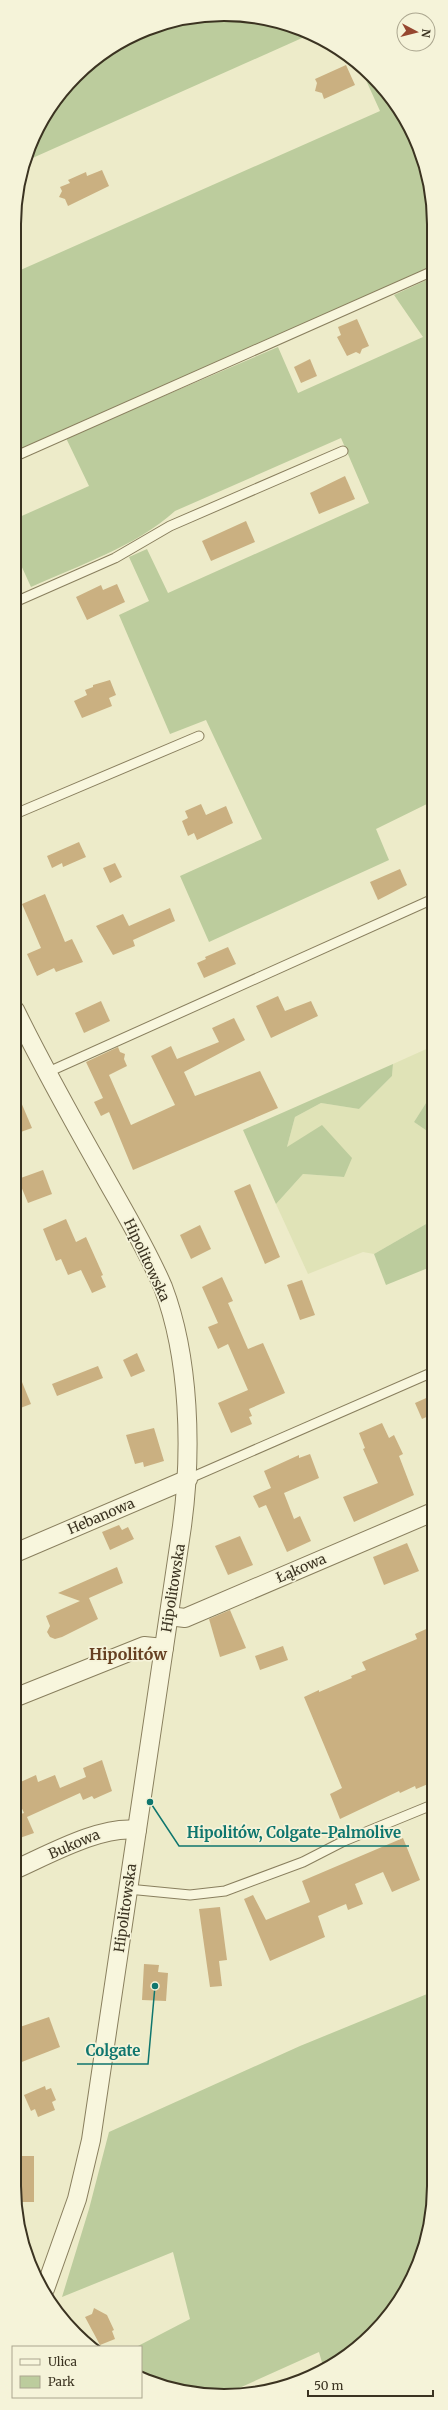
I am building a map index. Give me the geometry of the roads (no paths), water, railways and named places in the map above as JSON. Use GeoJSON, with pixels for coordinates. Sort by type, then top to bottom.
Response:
{"type":"FeatureCollection","features":[{"type":"Feature","properties":{"kind":"street","name":"Hipolitowska"},"geometry":{"type":"LineString","coordinates":[[21,1022],[46,1073],[132,1224],[162,1287],[176,1334],[185,1393],[188,1432],[188,1479],[91,2140],[77,2199],[46,2285]]}},
{"type":"Feature","properties":{"kind":"street","name":"Hebanowa"},"geometry":{"type":"LineString","coordinates":[[21,1549],[188,1479]]}},
{"type":"Feature","properties":{"kind":"street","name":"Łąkowa"},"geometry":{"type":"LineString","coordinates":[[169,1616],[185,1618],[427,1515]]}},
{"type":"Feature","properties":{"kind":"street"},"geometry":{"type":"LineString","coordinates":[[21,1695],[144,1646],[164,1648]]}},
{"type":"Feature","properties":{"kind":"street","name":"Bukowa"},"geometry":{"type":"LineString","coordinates":[[21,1867],[107,1831],[124,1828],[136,1830]]}},
{"type":"Feature","properties":{"kind":"lane"},"geometry":{"type":"LineString","coordinates":[[21,454],[427,274]]}},
{"type":"Feature","properties":{"kind":"lane"},"geometry":{"type":"LineString","coordinates":[[21,599],[115,558],[170,526],[343,451]]}},
{"type":"Feature","properties":{"kind":"lane"},"geometry":{"type":"LineString","coordinates":[[21,811],[199,736]]}},
{"type":"Feature","properties":{"kind":"lane"},"geometry":{"type":"LineString","coordinates":[[46,1073],[427,902]]}},
{"type":"Feature","properties":{"kind":"lane"},"geometry":{"type":"LineString","coordinates":[[188,1479],[427,1375]]}},
{"type":"Feature","properties":{"kind":"lane"},"geometry":{"type":"LineString","coordinates":[[128,1889],[190,1895],[225,1891],[303,1862],[344,1841],[427,1807]]}},
{"type":"Feature","properties":{"kind":"place","name":"Hipolitów, Colgate-Palmolive"},"geometry":{"type":"Point","coordinates":[150,1802]}},
{"type":"Feature","properties":{"kind":"place","name":"Colgate"},"geometry":{"type":"Point","coordinates":[155,1986]}},
{"type":"Feature","properties":{"kind":"district","name":"Hipolitów"},"geometry":{"type":"Point","coordinates":[128,1654]}}]}
